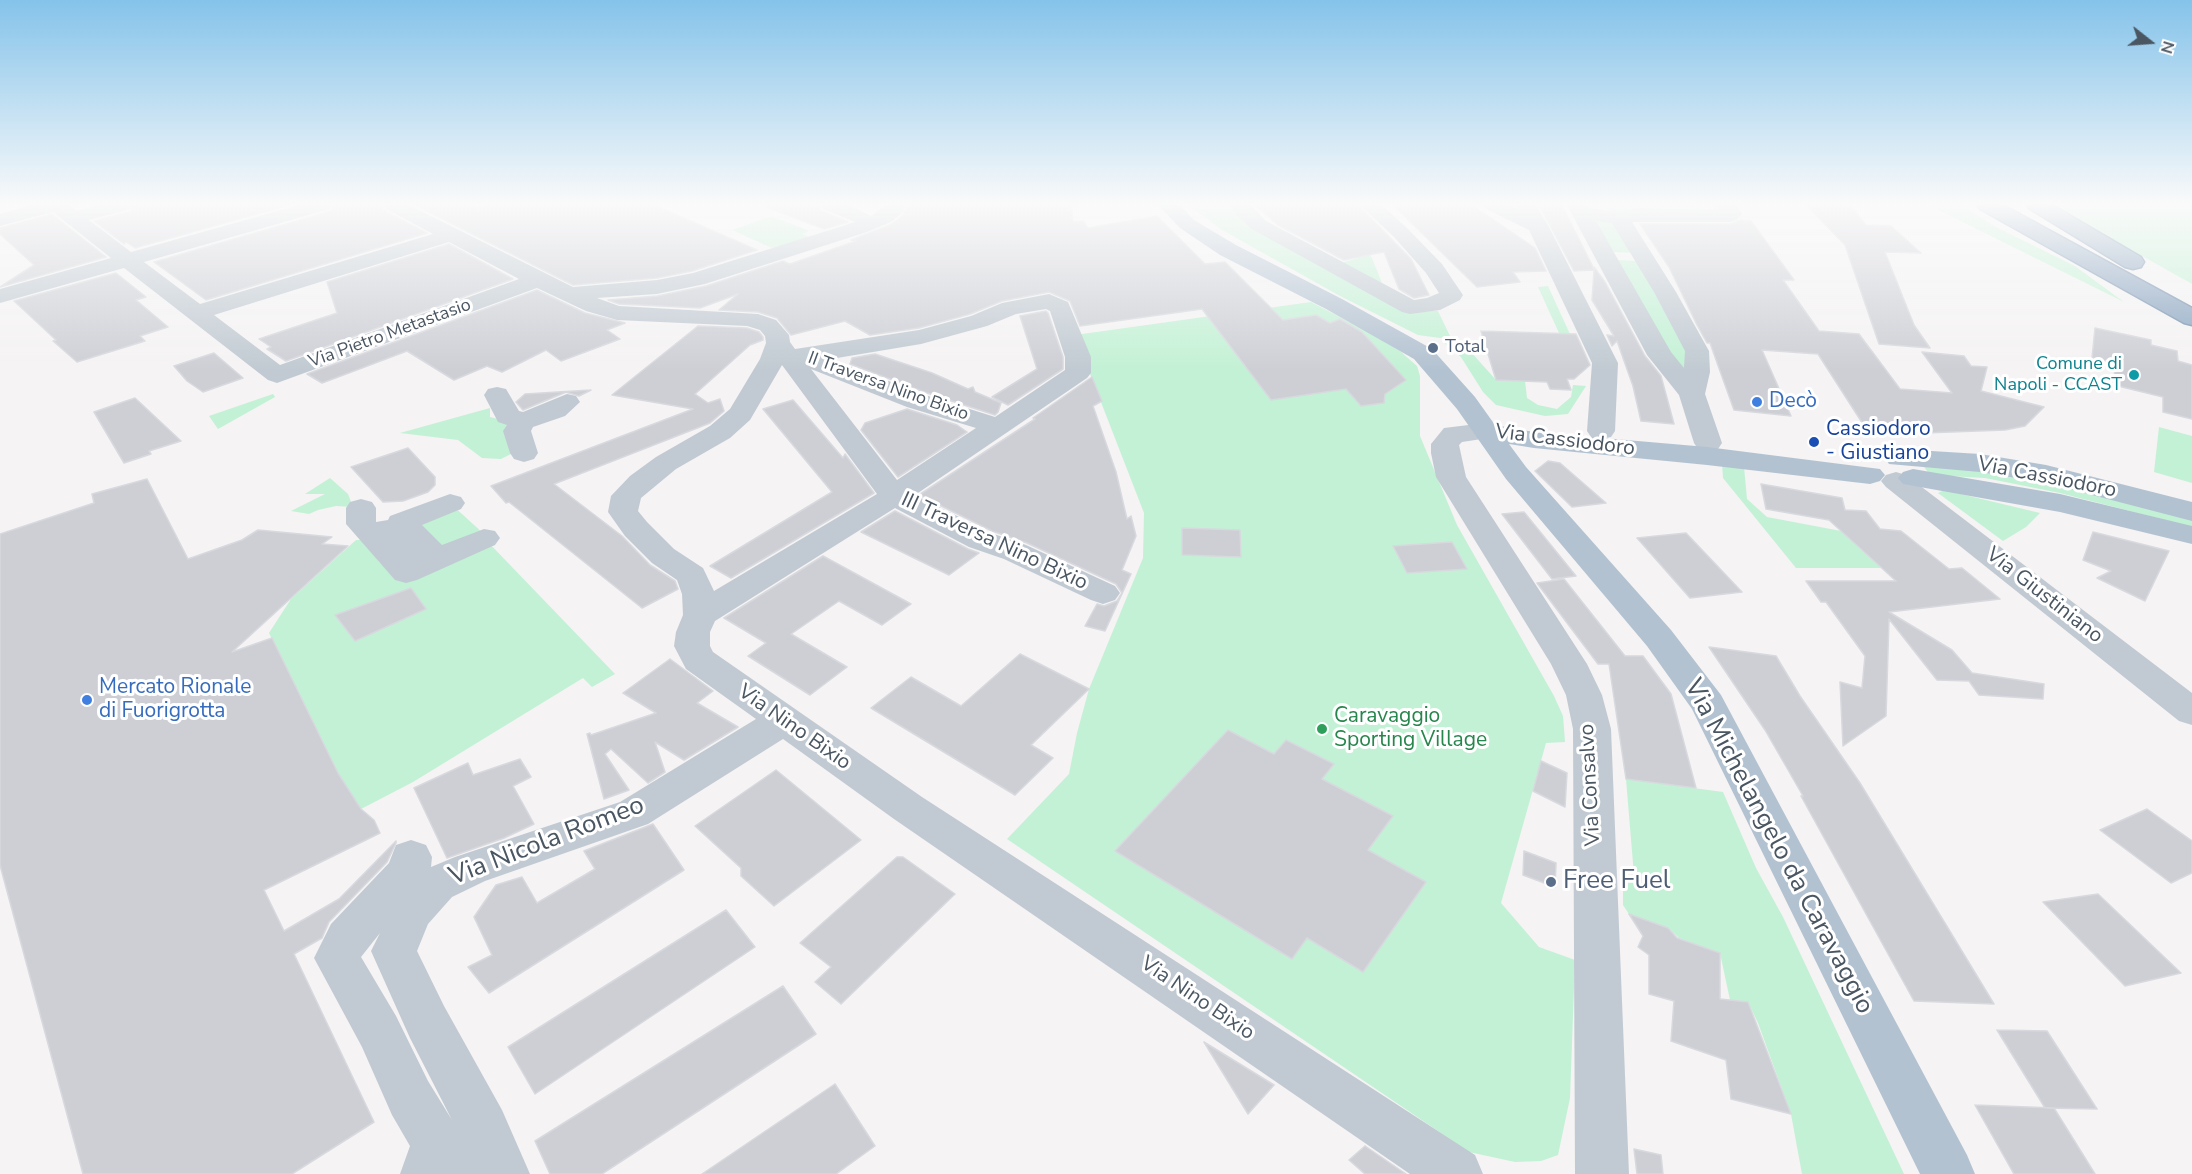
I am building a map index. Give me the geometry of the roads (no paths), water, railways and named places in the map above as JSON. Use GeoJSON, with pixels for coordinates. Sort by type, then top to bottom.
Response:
{"type":"FeatureCollection","features":[{"type":"Feature","properties":{"kind":"highway"},"geometry":{"type":"LineString","coordinates":[[2083,260],[2192,318]]}},
{"type":"Feature","properties":{"kind":"highway"},"geometry":{"type":"LineString","coordinates":[[2119,260],[2192,298]]}},
{"type":"Feature","properties":{"kind":"highway"},"geometry":{"type":"LineString","coordinates":[[2128,260],[2192,298]]}},
{"type":"Feature","properties":{"kind":"main road","name":"Via Michelangelo da Caravaggio"},"geometry":{"type":"LineString","coordinates":[[1247,260],[1342,308],[1423,354],[1466,403],[1516,473],[1659,638],[1708,704],[1948,1174]]}},
{"type":"Feature","properties":{"kind":"main road","name":"Via Cassiodoro"},"geometry":{"type":"LineString","coordinates":[[1485,431],[1533,426],[1708,442],[1887,470],[2060,504],[2192,535]]}},
{"type":"Feature","properties":{"kind":"main road","name":"Via Cassiodoro"},"geometry":{"type":"LineString","coordinates":[[1485,431],[1534,440],[1887,470],[1980,462],[2046,474],[2192,513]]}},
{"type":"Feature","properties":{"kind":"street"},"geometry":{"type":"LineString","coordinates":[[0,296],[132,260]]}},
{"type":"Feature","properties":{"kind":"street"},"geometry":{"type":"LineString","coordinates":[[128,261],[196,313],[370,260]]}},
{"type":"Feature","properties":{"kind":"street"},"geometry":{"type":"LineString","coordinates":[[500,260],[594,306],[617,313],[750,319],[768,325],[791,349],[921,337],[979,321],[1010,308],[1049,301],[1060,307],[1078,357],[1078,373],[894,496],[700,615]]}},
{"type":"Feature","properties":{"kind":"street","name":"Via Pietro Metastasio"},"geometry":{"type":"LineString","coordinates":[[196,313],[277,375],[553,287],[657,287],[697,279],[758,260]]}},
{"type":"Feature","properties":{"kind":"street"},"geometry":{"type":"LineString","coordinates":[[1321,260],[1410,307],[1432,305],[1452,295],[1426,260]]}},
{"type":"Feature","properties":{"kind":"street"},"geometry":{"type":"LineString","coordinates":[[1579,260],[1605,363],[1601,431]]}},
{"type":"Feature","properties":{"kind":"street"},"geometry":{"type":"LineString","coordinates":[[1582,260],[1692,394],[1708,442]]}},
{"type":"Feature","properties":{"kind":"street"},"geometry":{"type":"LineString","coordinates":[[1645,260],[1697,351],[1697,372],[1692,394]]}},
{"type":"Feature","properties":{"kind":"street","name":"II Traversa Nino Bixio"},"geometry":{"type":"LineString","coordinates":[[791,349],[841,373],[905,397],[1000,427]]}},
{"type":"Feature","properties":{"kind":"street","name":"III Traversa Nino Bixio"},"geometry":{"type":"LineString","coordinates":[[791,349],[894,496],[980,540],[1015,552],[1103,593]]}},
{"type":"Feature","properties":{"kind":"street","name":"Via Nino Bixio"},"geometry":{"type":"LineString","coordinates":[[791,349],[773,359],[740,414],[720,432],[666,463],[640,482],[626,496],[623,512],[636,529],[663,556],[691,575],[699,594],[700,615],[693,632],[692,646],[699,660],[908,808],[1456,1174]]}},
{"type":"Feature","properties":{"kind":"street"},"geometry":{"type":"LineString","coordinates":[[497,395],[508,416],[523,421],[555,410],[567,402]]}},
{"type":"Feature","properties":{"kind":"street"},"geometry":{"type":"LineString","coordinates":[[523,421],[517,431],[524,453]]}},
{"type":"Feature","properties":{"kind":"street","name":"Via Consalvo"},"geometry":{"type":"LineString","coordinates":[[1485,431],[1454,434],[1445,444],[1451,477],[1569,664],[1584,695],[1592,729],[1602,1174]]}},
{"type":"Feature","properties":{"kind":"street","name":"Via Giustiniano"},"geometry":{"type":"LineString","coordinates":[[1887,470],[2192,712]]}},
{"type":"Feature","properties":{"kind":"street"},"geometry":{"type":"LineString","coordinates":[[430,503],[401,523],[439,559]]}},
{"type":"Feature","properties":{"kind":"street"},"geometry":{"type":"LineString","coordinates":[[361,508],[361,524],[406,573],[416,568],[378,532],[386,529],[424,565],[484,538]]}},
{"type":"Feature","properties":{"kind":"street","name":"Via Nicola Romeo"},"geometry":{"type":"LineString","coordinates":[[503,1174],[478,1151],[427,1022],[394,951],[411,914],[438,884],[470,868],[634,813],[783,720]]}},
{"type":"Feature","properties":{"kind":"street"},"geometry":{"type":"LineString","coordinates":[[411,857],[409,870],[347,938],[338,958],[379,1032],[410,1098],[437,1143],[427,1174]]}},
{"type":"Feature","properties":{"kind":"place","name":"Total"},"geometry":{"type":"Point","coordinates":[1433,348]}},
{"type":"Feature","properties":{"kind":"place","name":"Comune di Napoli - CCAST"},"geometry":{"type":"Point","coordinates":[2134,375]}},
{"type":"Feature","properties":{"kind":"place","name":"Decò"},"geometry":{"type":"Point","coordinates":[1757,402]}},
{"type":"Feature","properties":{"kind":"place","name":"Cassiodoro - Giustiano"},"geometry":{"type":"Point","coordinates":[1814,442]}},
{"type":"Feature","properties":{"kind":"place","name":"Mercato Rionale di Fuorigrotta"},"geometry":{"type":"Point","coordinates":[87,700]}},
{"type":"Feature","properties":{"kind":"place","name":"Caravaggio Sporting Village"},"geometry":{"type":"Point","coordinates":[1322,729]}},
{"type":"Feature","properties":{"kind":"place","name":"Free Fuel"},"geometry":{"type":"Point","coordinates":[1551,882]}}]}
